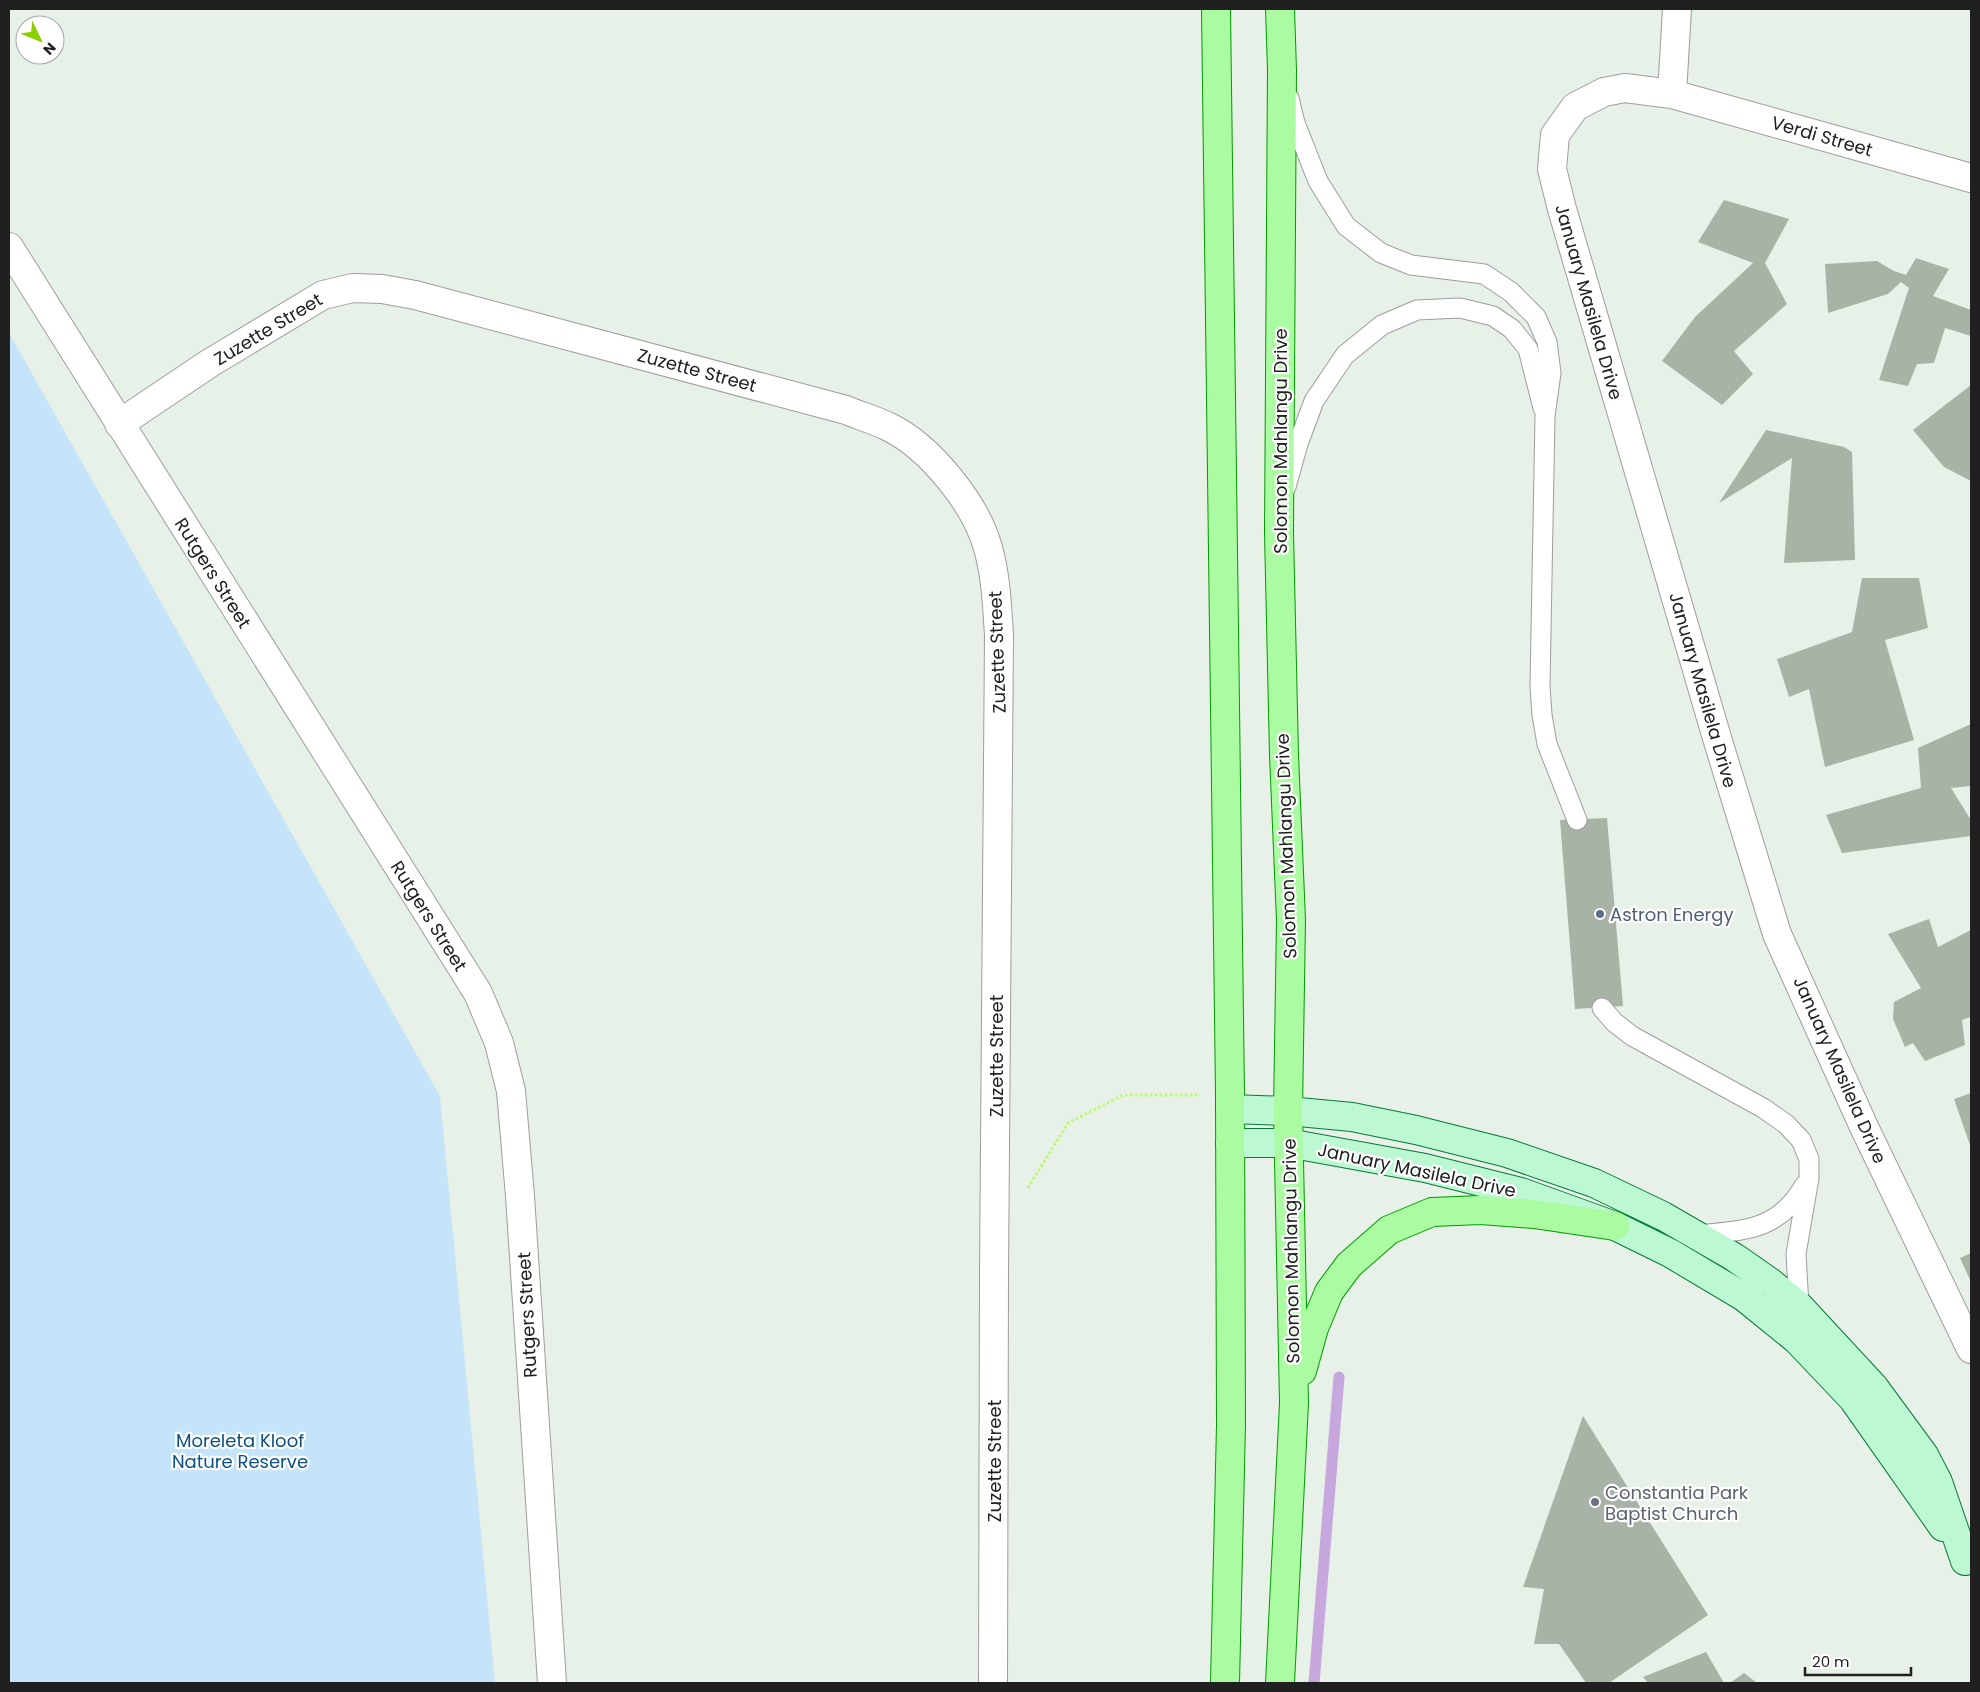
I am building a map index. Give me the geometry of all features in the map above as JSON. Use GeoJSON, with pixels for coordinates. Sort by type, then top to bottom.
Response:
{"type":"FeatureCollection","features":[{"type":"Feature","properties":{"kind":"main road"},"geometry":{"type":"LineString","coordinates":[[1216,9],[1230,1102],[1231,1425],[1225,1683]]}},
{"type":"Feature","properties":{"kind":"main road","name":"Solomon Mahlangu Drive"},"geometry":{"type":"LineString","coordinates":[[1280,9],[1282,70],[1279,532],[1290,920],[1288,1143],[1294,1403],[1280,1683]]}},
{"type":"Feature","properties":{"kind":"main road","name":"January Masilela Drive"},"geometry":{"type":"LineString","coordinates":[[1230,1102],[1288,1111],[1352,1116],[1507,1153],[1594,1183],[1698,1235],[1756,1272],[1799,1306],[1874,1388],[1924,1455],[1938,1482],[1968,1567]]}},
{"type":"Feature","properties":{"kind":"main road","name":"January Masilela Drive"},"geometry":{"type":"LineString","coordinates":[[1230,1143],[1288,1143],[1425,1168],[1521,1192],[1615,1226],[1670,1253],[1744,1297],[1797,1340],[1853,1399],[1922,1496],[1968,1567]]}},
{"type":"Feature","properties":{"kind":"main road"},"geometry":{"type":"LineString","coordinates":[[1294,1403],[1314,1328],[1329,1292],[1349,1265],[1389,1230],[1432,1212],[1481,1210],[1534,1214],[1615,1226]]}},
{"type":"Feature","properties":{"kind":"street"},"geometry":{"type":"LineString","coordinates":[[1672,94],[1677,9]]}},
{"type":"Feature","properties":{"kind":"street","name":"January Masilela Drive"},"geometry":{"type":"LineString","coordinates":[[1672,94],[1625,88],[1604,92],[1575,106],[1555,135],[1552,169],[1714,728],[1778,934],[1864,1127],[1971,1350]]}},
{"type":"Feature","properties":{"kind":"street","name":"Verdi Street"},"geometry":{"type":"LineString","coordinates":[[1672,94],[1971,178]]}},
{"type":"Feature","properties":{"kind":"street","name":"Rutgers Street"},"geometry":{"type":"LineString","coordinates":[[9,248],[118,424],[478,993],[499,1043],[511,1091],[520,1196],[552,1683]]}},
{"type":"Feature","properties":{"kind":"street","name":"Zuzette Street"},"geometry":{"type":"LineString","coordinates":[[118,424],[210,363],[322,295],[353,288],[382,289],[425,298],[846,410],[889,427],[926,453],[955,484],[971,509],[988,547],[999,635],[993,1683]]}},
{"type":"Feature","properties":{"kind":"lane"},"geometry":{"type":"LineString","coordinates":[[1282,70],[1295,122],[1318,181],[1346,226],[1381,253],[1411,264],[1484,274],[1511,292],[1536,317],[1547,342],[1551,373],[1545,416],[1540,686],[1547,744],[1577,820]]}},
{"type":"Feature","properties":{"kind":"lane"},"geometry":{"type":"LineString","coordinates":[[1279,532],[1286,486],[1298,444],[1314,401],[1345,355],[1382,325],[1417,310],[1460,308],[1493,316],[1512,329],[1528,349],[1545,416]]}},
{"type":"Feature","properties":{"kind":"lane"},"geometry":{"type":"LineString","coordinates":[[1602,1008],[1614,1022],[1632,1036],[1763,1108],[1786,1124],[1801,1140],[1809,1159],[1808,1178],[1796,1254],[1799,1306]]}},
{"type":"Feature","properties":{"kind":"lane"},"geometry":{"type":"LineString","coordinates":[[1698,1235],[1742,1230],[1765,1225],[1784,1213],[1797,1198],[1808,1178]]}},
{"type":"Feature","properties":{"kind":"path"},"geometry":{"type":"LineString","coordinates":[[1024,1194],[1068,1123],[1123,1094],[1230,1102]]}},
{"type":"Feature","properties":{"kind":"green space","name":"Moreleta Kloof Nature Reserve"},"geometry":{"type":"Polygon","coordinates":[[[9,333],[440,1096],[495,1683],[9,1683],[9,333]]]}},
{"type":"Feature","properties":{"kind":"building"},"geometry":{"type":"Polygon","coordinates":[[[1724,200],[1789,219],[1765,263],[1787,304],[1734,351],[1753,374],[1722,405],[1662,361],[1695,317],[1753,263],[1698,242],[1724,200]]]}},
{"type":"Feature","properties":{"kind":"building"},"geometry":{"type":"Polygon","coordinates":[[[1916,258],[1949,269],[1933,296],[1971,310],[1971,336],[1945,328],[1934,363],[1917,364],[1908,386],[1879,380],[1909,288],[1901,282],[1888,294],[1828,313],[1825,264],[1877,261],[1894,271],[1906,275],[1916,258]]]}},
{"type":"Feature","properties":{"kind":"building"},"geometry":{"type":"Polygon","coordinates":[[[1971,385],[1971,481],[1944,467],[1913,430],[1971,385]]]}},
{"type":"Feature","properties":{"kind":"building"},"geometry":{"type":"Polygon","coordinates":[[[1766,430],[1844,447],[1852,452],[1855,560],[1784,563],[1792,458],[1719,503],[1766,430]]]}},
{"type":"Feature","properties":{"kind":"building"},"geometry":{"type":"Polygon","coordinates":[[[1862,578],[1919,578],[1928,628],[1885,640],[1914,740],[1825,767],[1809,689],[1789,697],[1777,659],[1852,632],[1862,578]]]}},
{"type":"Feature","properties":{"kind":"building"},"geometry":{"type":"Polygon","coordinates":[[[1971,724],[1971,786],[1951,788],[1971,820],[1971,836],[1842,853],[1826,815],[1921,788],[1918,748],[1971,724]]]}},
{"type":"Feature","properties":{"kind":"building"},"geometry":{"type":"Polygon","coordinates":[[[1607,818],[1623,1006],[1575,1009],[1560,820],[1607,818]]]}},
{"type":"Feature","properties":{"kind":"building"},"geometry":{"type":"Polygon","coordinates":[[[1929,919],[1938,947],[1971,930],[1971,1017],[1962,1020],[1965,1045],[1925,1061],[1913,1043],[1905,1047],[1893,1019],[1894,1002],[1921,988],[1888,934],[1929,919]]]}},
{"type":"Feature","properties":{"kind":"building"},"geometry":{"type":"Polygon","coordinates":[[[1971,1093],[1971,1148],[1954,1099],[1971,1093]]]}},
{"type":"Feature","properties":{"kind":"building"},"geometry":{"type":"Polygon","coordinates":[[[1971,1253],[1971,1282],[1960,1258],[1971,1253]]]}},
{"type":"Feature","properties":{"kind":"building","name":"Constantia Park Baptist Church"},"geometry":{"type":"Polygon","coordinates":[[[1583,1416],[1708,1615],[1609,1683],[1586,1683],[1559,1644],[1534,1644],[1544,1589],[1523,1587],[1583,1416]]]}},
{"type":"Feature","properties":{"kind":"building"},"geometry":{"type":"Polygon","coordinates":[[[1706,1652],[1724,1683],[1648,1683],[1643,1677],[1706,1652]]]}},
{"type":"Feature","properties":{"kind":"building"},"geometry":{"type":"Polygon","coordinates":[[[1744,1673],[1757,1683],[1730,1683],[1744,1673]]]}},
{"type":"Feature","properties":{"kind":"waterway"},"geometry":{"type":"LineString","coordinates":[[1314,1683],[1339,1377]]}},
{"type":"Feature","properties":{"kind":"place","name":"Astron Energy"},"geometry":{"type":"Point","coordinates":[1600,914]}},
{"type":"Feature","properties":{"kind":"place","name":"Constantia Park Baptist Church"},"geometry":{"type":"Point","coordinates":[1595,1502]}}]}
